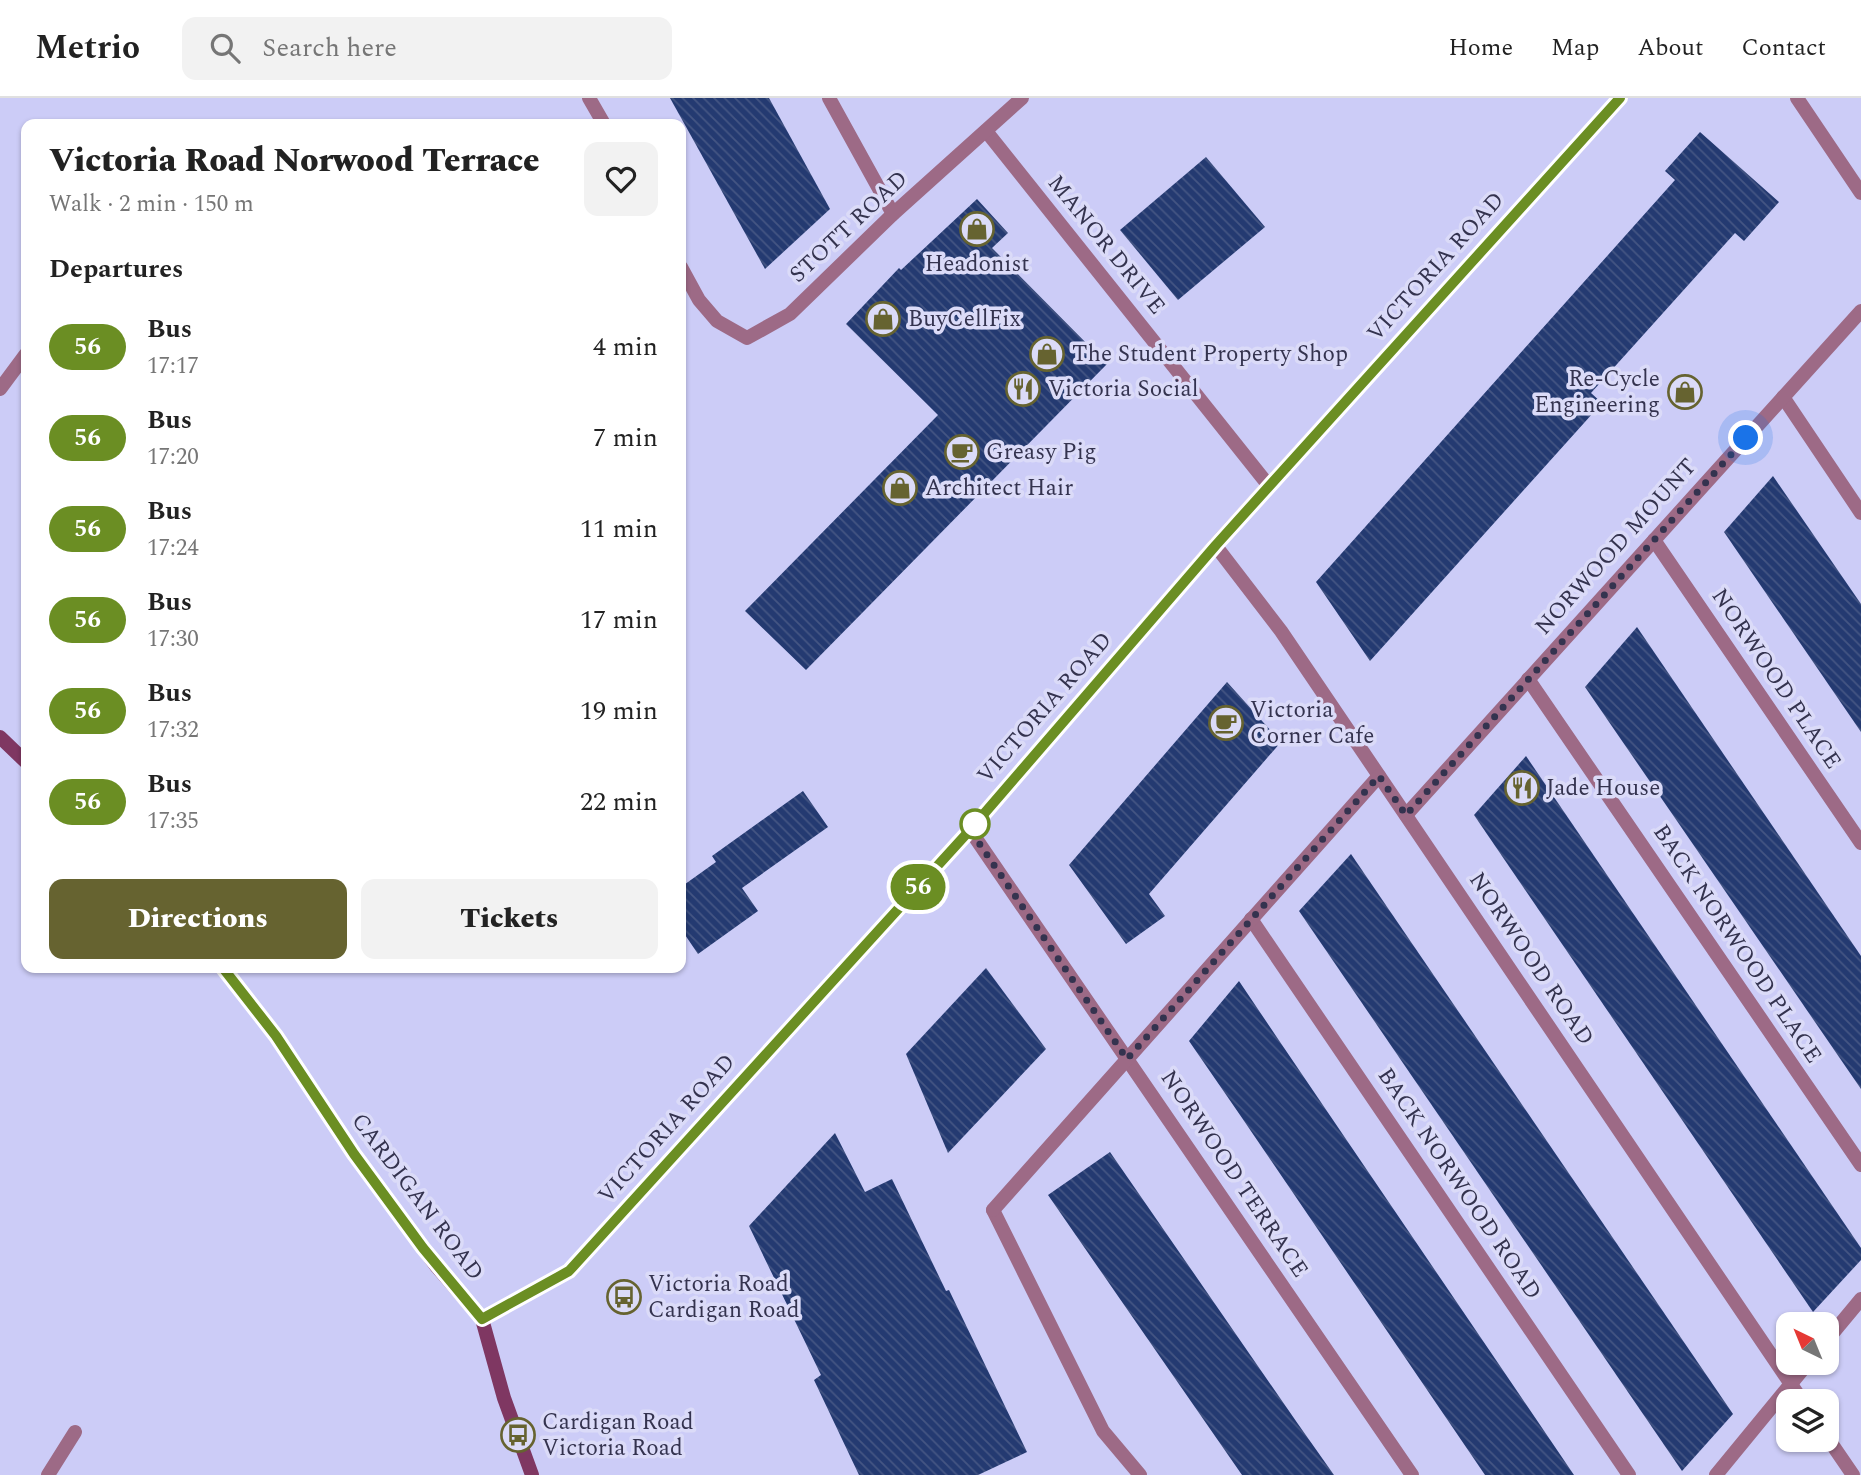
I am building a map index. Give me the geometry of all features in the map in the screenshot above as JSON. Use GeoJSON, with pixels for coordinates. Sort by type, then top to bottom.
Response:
{"type":"FeatureCollection","features":[{"type":"Feature","properties":{"kind":"street"},"geometry":{"type":"LineString","coordinates":[[589,98],[601,119]]}},
{"type":"Feature","properties":{"kind":"street"},"geometry":{"type":"LineString","coordinates":[[829,98],[893,214]]}},
{"type":"Feature","properties":{"kind":"street","name":"STOTT ROAD"},"geometry":{"type":"LineString","coordinates":[[686,276],[699,300],[718,321],[747,338],[790,314],[893,214],[1021,98]]}},
{"type":"Feature","properties":{"kind":"street","name":"VICTORIA ROAD"},"geometry":{"type":"LineString","coordinates":[[482,1319],[569,1271],[970,830],[1216,545],[1620,98]]}},
{"type":"Feature","properties":{"kind":"street"},"geometry":{"type":"LineString","coordinates":[[1797,98],[1861,193]]}},
{"type":"Feature","properties":{"kind":"street","name":"MANOR DRIVE"},"geometry":{"type":"LineString","coordinates":[[986,131],[1269,486]]}},
{"type":"Feature","properties":{"kind":"street","name":"NORWOOD MOUNT"},"geometry":{"type":"LineString","coordinates":[[1406,815],[1861,311]]}},
{"type":"Feature","properties":{"kind":"street"},"geometry":{"type":"LineString","coordinates":[[0,389],[21,361]]}},
{"type":"Feature","properties":{"kind":"street"},"geometry":{"type":"LineString","coordinates":[[1783,397],[1861,513]]}},
{"type":"Feature","properties":{"kind":"street","name":"NORWOOD PLACE"},"geometry":{"type":"LineString","coordinates":[[1654,540],[1861,843]]}},
{"type":"Feature","properties":{"kind":"street","name":"NORWOOD ROAD"},"geometry":{"type":"LineString","coordinates":[[1216,545],[1281,631],[1794,1389]]}},
{"type":"Feature","properties":{"kind":"street","name":"BACK NORWOOD PLACE"},"geometry":{"type":"LineString","coordinates":[[1528,679],[1861,1165]]}},
{"type":"Feature","properties":{"kind":"street"},"geometry":{"type":"LineString","coordinates":[[0,737],[21,757]]}},
{"type":"Feature","properties":{"kind":"street"},"geometry":{"type":"LineString","coordinates":[[1140,1475],[1103,1431],[993,1210],[1379,776]]}},
{"type":"Feature","properties":{"kind":"street","name":"NORWOOD TERRACE"},"geometry":{"type":"LineString","coordinates":[[970,830],[1412,1475]]}},
{"type":"Feature","properties":{"kind":"street","name":"BACK NORWOOD ROAD"},"geometry":{"type":"LineString","coordinates":[[1251,919],[1629,1475]]}},
{"type":"Feature","properties":{"kind":"street","name":"CARDIGAN ROAD"},"geometry":{"type":"LineString","coordinates":[[227,973],[276,1036],[354,1154],[429,1257],[482,1319],[504,1398],[532,1475]]}},
{"type":"Feature","properties":{"kind":"street"},"geometry":{"type":"LineString","coordinates":[[1839,1326],[1861,1299]]}},
{"type":"Feature","properties":{"kind":"street"},"geometry":{"type":"LineString","coordinates":[[1716,1475],[1797,1376]]}},
{"type":"Feature","properties":{"kind":"street"},"geometry":{"type":"LineString","coordinates":[[48,1475],[75,1432]]}},
{"type":"Feature","properties":{"kind":"street"},"geometry":{"type":"LineString","coordinates":[[1837,1452],[1853,1475]]}},
{"type":"Feature","properties":{"kind":"building"},"geometry":{"type":"Polygon","coordinates":[[[670,98],[769,98],[830,209],[765,269],[686,127],[686,119],[682,119],[670,98]]]}},
{"type":"Feature","properties":{"kind":"building"},"geometry":{"type":"Polygon","coordinates":[[[1700,132],[1779,202],[1744,241],[1735,233],[1591,393],[1602,403],[1370,661],[1316,582],[1675,180],[1665,171],[1700,132]]]}},
{"type":"Feature","properties":{"kind":"building"},"geometry":{"type":"Polygon","coordinates":[[[1206,157],[1265,227],[1178,300],[1120,230],[1206,157]]]}},
{"type":"Feature","properties":{"kind":"building"},"geometry":{"type":"Polygon","coordinates":[[[977,199],[1008,233],[992,248],[1107,364],[806,670],[745,611],[938,415],[846,324],[899,268],[901,270],[977,199]]]}},
{"type":"Feature","properties":{"kind":"building"},"geometry":{"type":"Polygon","coordinates":[[[1773,476],[1861,604],[1861,732],[1724,532],[1773,476]]]}},
{"type":"Feature","properties":{"kind":"building"},"geometry":{"type":"Polygon","coordinates":[[[1637,627],[1861,956],[1861,1089],[1585,687],[1637,627]]]}},
{"type":"Feature","properties":{"kind":"building"},"geometry":{"type":"Polygon","coordinates":[[[1227,682],[1281,742],[1149,894],[1165,916],[1126,944],[1069,865],[1227,682]]]}},
{"type":"Feature","properties":{"kind":"building"},"geometry":{"type":"Polygon","coordinates":[[[1526,756],[1861,1248],[1861,1260],[1813,1312],[1474,815],[1526,756]]]}},
{"type":"Feature","properties":{"kind":"building"},"geometry":{"type":"Polygon","coordinates":[[[803,791],[828,827],[742,888],[758,911],[698,954],[686,936],[686,883],[716,862],[712,856],[803,791]]]}},
{"type":"Feature","properties":{"kind":"building"},"geometry":{"type":"Polygon","coordinates":[[[1351,854],[1733,1414],[1682,1471],[1299,911],[1351,854]]]}},
{"type":"Feature","properties":{"kind":"building"},"geometry":{"type":"Polygon","coordinates":[[[986,968],[1046,1049],[948,1153],[906,1054],[986,968]]]}},
{"type":"Feature","properties":{"kind":"building"},"geometry":{"type":"Polygon","coordinates":[[[1239,981],[1574,1475],[1485,1475],[1189,1041],[1239,981]]]}},
{"type":"Feature","properties":{"kind":"building"},"geometry":{"type":"Polygon","coordinates":[[[835,1133],[865,1192],[892,1179],[1027,1452],[978,1475],[859,1475],[814,1380],[821,1375],[749,1226],[835,1133]]]}},
{"type":"Feature","properties":{"kind":"building"},"geometry":{"type":"Polygon","coordinates":[[[1110,1152],[1334,1475],[1242,1475],[1156,1351],[1048,1195],[1110,1152]]]}},
{"type":"Feature","properties":{"kind":"bus line","name":"56"},"geometry":{"type":"LineString","coordinates":[[227,973],[276,1036],[354,1154],[437,1267],[482,1319],[569,1271],[970,830],[1216,545],[1620,98]]}},
{"type":"Feature","properties":{"kind":"place","name":"Headonist"},"geometry":{"type":"Point","coordinates":[977,229]}},
{"type":"Feature","properties":{"kind":"place","name":"BuyCellFix"},"geometry":{"type":"Point","coordinates":[883,319]}},
{"type":"Feature","properties":{"kind":"place","name":"The Student Property Shop"},"geometry":{"type":"Point","coordinates":[1047,354]}},
{"type":"Feature","properties":{"kind":"place","name":"Victoria Social"},"geometry":{"type":"Point","coordinates":[1023,389]}},
{"type":"Feature","properties":{"kind":"place","name":"Re-Cycle Engineering"},"geometry":{"type":"Point","coordinates":[1685,392]}},
{"type":"Feature","properties":{"kind":"place","name":"Greasy Pig"},"geometry":{"type":"Point","coordinates":[962,452]}},
{"type":"Feature","properties":{"kind":"place","name":"Architect Hair"},"geometry":{"type":"Point","coordinates":[900,488]}},
{"type":"Feature","properties":{"kind":"place","name":"Victoria Corner Cafe"},"geometry":{"type":"Point","coordinates":[1226,723]}},
{"type":"Feature","properties":{"kind":"place","name":"Jade House"},"geometry":{"type":"Point","coordinates":[1522,788]}},
{"type":"Feature","properties":{"kind":"place","name":"Victoria Road Cardigan Road"},"geometry":{"type":"Point","coordinates":[624,1297]}},
{"type":"Feature","properties":{"kind":"place","name":"Cardigan Road Victoria Road"},"geometry":{"type":"Point","coordinates":[518,1435]}},
{"type":"Feature","properties":{"kind":"route"},"geometry":{"type":"LineString","coordinates":[[975,824],[970,830],[1127,1059],[1379,776],[1406,815],[1746,438]]}}]}
